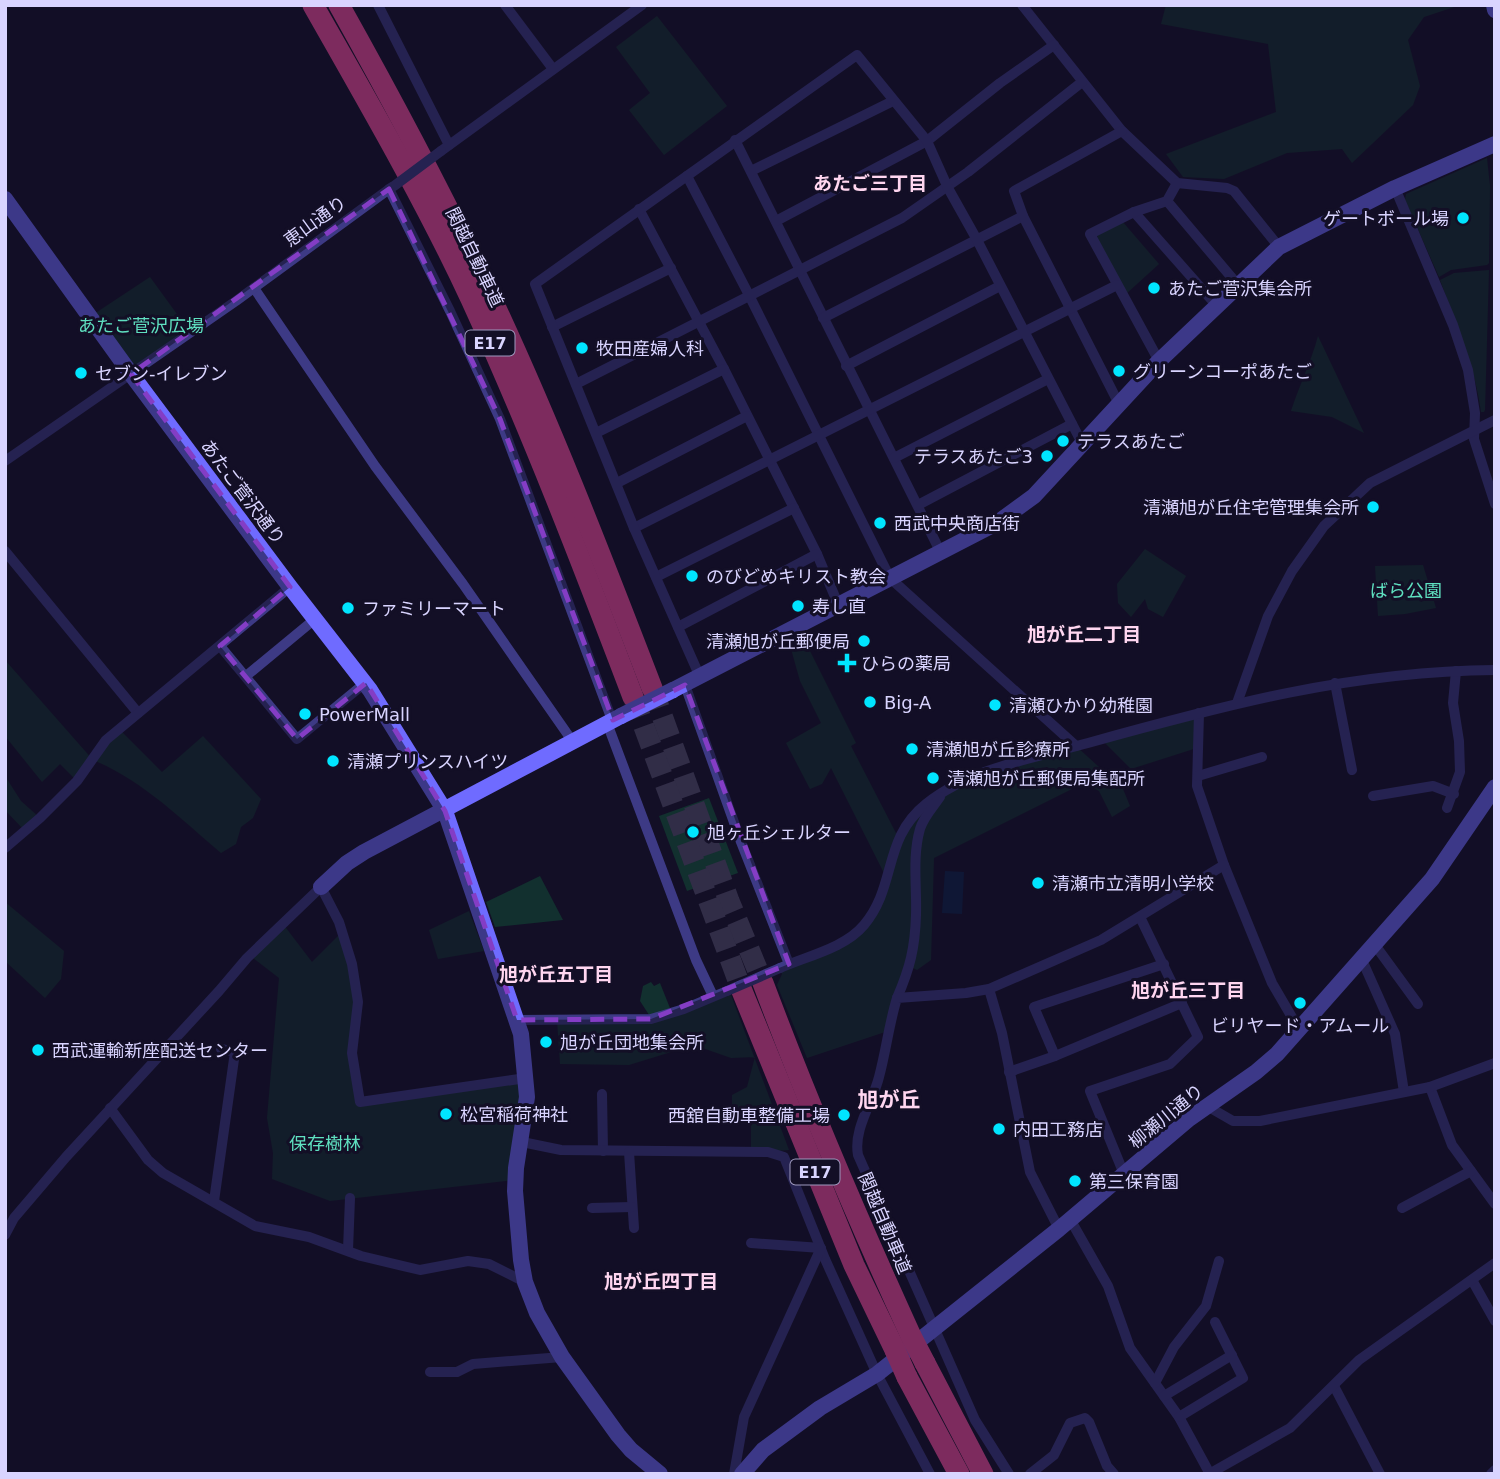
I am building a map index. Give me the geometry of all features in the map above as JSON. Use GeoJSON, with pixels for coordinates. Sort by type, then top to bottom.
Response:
{"type":"FeatureCollection","features":[{"type":"Feature","properties":{"kind":"highway","name":"関越自動車道"},"geometry":{"type":"LineString","coordinates":[[313,5],[424,204],[470,298],[642,692],[584,513],[487,288],[442,195],[339,5]]}},
{"type":"Feature","properties":{"kind":"highway","name":"関越自動車道"},"geometry":{"type":"LineString","coordinates":[[763,983],[863,1231],[903,1343],[908,1377],[959,1474]]}},
{"type":"Feature","properties":{"kind":"highway","name":"関越自動車道"},"geometry":{"type":"LineString","coordinates":[[735,991],[854,1265],[903,1343],[925,1363],[983,1474]]}},
{"type":"Feature","properties":{"kind":"street"},"geometry":{"type":"LineString","coordinates":[[378,5],[445,148]]}},
{"type":"Feature","properties":{"kind":"street"},"geometry":{"type":"LineString","coordinates":[[505,5],[553,69]]}},
{"type":"Feature","properties":{"kind":"street","name":"恵山通り"},"geometry":{"type":"LineString","coordinates":[[5,461],[254,288],[642,5]]}},
{"type":"Feature","properties":{"kind":"street"},"geometry":{"type":"LineString","coordinates":[[1022,5],[1122,131],[1177,183],[1234,191],[1279,247]]}},
{"type":"Feature","properties":{"kind":"street"},"geometry":{"type":"LineString","coordinates":[[776,221],[927,141],[1000,83],[1054,45]]}},
{"type":"Feature","properties":{"kind":"street"},"geometry":{"type":"LineString","coordinates":[[785,966],[686,684],[678,627],[634,528],[534,284],[857,55],[927,141],[948,188],[1083,444]]}},
{"type":"Feature","properties":{"kind":"street"},"geometry":{"type":"LineString","coordinates":[[576,384],[902,218],[948,188],[1082,82]]}},
{"type":"Feature","properties":{"kind":"street"},"geometry":{"type":"LineString","coordinates":[[751,172],[893,101]]}},
{"type":"Feature","properties":{"kind":"street"},"geometry":{"type":"LineString","coordinates":[[1119,404],[1023,216],[1014,191],[1122,131]]}},
{"type":"Feature","properties":{"kind":"street"},"geometry":{"type":"LineString","coordinates":[[735,140],[941,552]]}},
{"type":"Feature","properties":{"kind":"street"},"geometry":{"type":"LineString","coordinates":[[5,1235],[14,1218],[33,1195],[247,958],[347,863],[613,720],[997,523],[1034,496],[1159,360],[1279,247],[1395,188],[1495,144]]}},
{"type":"Feature","properties":{"kind":"street"},"geometry":{"type":"LineString","coordinates":[[687,176],[890,578],[1076,746]]}},
{"type":"Feature","properties":{"kind":"street"},"geometry":{"type":"LineString","coordinates":[[1159,360],[1090,234],[1133,212],[1167,201],[1177,183]]}},
{"type":"Feature","properties":{"kind":"street"},"geometry":{"type":"LineString","coordinates":[[391,188],[500,419],[613,720],[696,960],[713,996]]}},
{"type":"Feature","properties":{"kind":"street"},"geometry":{"type":"LineString","coordinates":[[1395,188],[1468,370],[1475,413],[1474,439],[1495,504]]}},
{"type":"Feature","properties":{"kind":"street","name":"あたご菅沢通り"},"geometry":{"type":"LineString","coordinates":[[5,199],[131,374],[365,683],[445,811],[517,1020],[526,1078],[526,1113],[516,1168],[515,1191],[519,1247],[525,1282],[537,1313],[562,1357],[618,1435],[631,1450],[660,1474]]}},
{"type":"Feature","properties":{"kind":"street"},"geometry":{"type":"LineString","coordinates":[[1167,201],[1238,285]]}},
{"type":"Feature","properties":{"kind":"street"},"geometry":{"type":"LineString","coordinates":[[639,209],[700,321],[817,554],[838,604]]}},
{"type":"Feature","properties":{"kind":"street"},"geometry":{"type":"LineString","coordinates":[[1133,212],[1217,306]]}},
{"type":"Feature","properties":{"kind":"street"},"geometry":{"type":"LineString","coordinates":[[823,318],[1023,216]]}},
{"type":"Feature","properties":{"kind":"street"},"geometry":{"type":"LineString","coordinates":[[552,327],[671,268]]}},
{"type":"Feature","properties":{"kind":"street"},"geometry":{"type":"LineString","coordinates":[[634,528],[1118,285]]}},
{"type":"Feature","properties":{"kind":"street"},"geometry":{"type":"LineString","coordinates":[[846,366],[1000,286]]}},
{"type":"Feature","properties":{"kind":"street"},"geometry":{"type":"LineString","coordinates":[[254,288],[375,466],[463,584],[573,742]]}},
{"type":"Feature","properties":{"kind":"street"},"geometry":{"type":"LineString","coordinates":[[596,433],[724,369]]}},
{"type":"Feature","properties":{"kind":"street"},"geometry":{"type":"LineString","coordinates":[[894,458],[1048,379]]}},
{"type":"Feature","properties":{"kind":"street"},"geometry":{"type":"LineString","coordinates":[[617,483],[747,416]]}},
{"type":"Feature","properties":{"kind":"street"},"geometry":{"type":"LineString","coordinates":[[1237,703],[1268,615],[1292,570],[1324,526],[1370,483],[1495,420]]}},
{"type":"Feature","properties":{"kind":"street"},"geometry":{"type":"LineString","coordinates":[[918,505],[1072,424]]}},
{"type":"Feature","properties":{"kind":"street"},"geometry":{"type":"LineString","coordinates":[[656,577],[794,508]]}},
{"type":"Feature","properties":{"kind":"street"},"geometry":{"type":"LineString","coordinates":[[5,551],[138,713]]}},
{"type":"Feature","properties":{"kind":"street"},"geometry":{"type":"LineString","coordinates":[[678,627],[817,554]]}},
{"type":"Feature","properties":{"kind":"street"},"geometry":{"type":"LineString","coordinates":[[5,848],[85,773],[106,740],[290,587]]}},
{"type":"Feature","properties":{"kind":"street"},"geometry":{"type":"LineString","coordinates":[[246,676],[315,619]]}},
{"type":"Feature","properties":{"kind":"street"},"geometry":{"type":"LineString","coordinates":[[220,646],[298,739],[365,683]]}},
{"type":"Feature","properties":{"kind":"street"},"geometry":{"type":"LineString","coordinates":[[517,1020],[651,1019],[713,996],[735,991],[849,939],[864,925],[876,906],[887,879],[898,837],[920,808],[979,774],[1029,758],[1237,703],[1335,683],[1456,671],[1495,670]]}},
{"type":"Feature","properties":{"kind":"street"},"geometry":{"type":"LineString","coordinates":[[1447,808],[1460,772],[1459,741],[1453,703],[1456,671]]}},
{"type":"Feature","properties":{"kind":"street"},"geometry":{"type":"LineString","coordinates":[[1335,683],[1352,770]]}},
{"type":"Feature","properties":{"kind":"street"},"geometry":{"type":"LineString","coordinates":[[1199,713],[1197,786],[1224,865],[1272,983],[1300,1031]]}},
{"type":"Feature","properties":{"kind":"street"},"geometry":{"type":"LineString","coordinates":[[1198,776],[1262,757]]}},
{"type":"Feature","properties":{"kind":"street"},"geometry":{"type":"LineString","coordinates":[[85,773],[94,781]]}},
{"type":"Feature","properties":{"kind":"street"},"geometry":{"type":"LineString","coordinates":[[1373,796],[1433,786],[1454,794]]}},
{"type":"Feature","properties":{"kind":"street","name":"柳瀬川通り"},"geometry":{"type":"LineString","coordinates":[[742,1474],[763,1450],[820,1408],[877,1374],[1065,1224],[1206,1106],[1256,1072],[1300,1031],[1432,879],[1495,787]]}},
{"type":"Feature","properties":{"kind":"street"},"geometry":{"type":"LineString","coordinates":[[942,793],[921,826],[916,864],[915,938],[911,967],[897,998],[879,1080],[856,1148],[975,1420],[1009,1474]]}},
{"type":"Feature","properties":{"kind":"street"},"geometry":{"type":"LineString","coordinates":[[897,998],[989,989],[1101,940],[1224,865]]}},
{"type":"Feature","properties":{"kind":"street"},"geometry":{"type":"LineString","coordinates":[[321,887],[339,922],[352,964],[358,1002],[352,1053],[360,1102],[526,1078]]}},
{"type":"Feature","properties":{"kind":"street"},"geometry":{"type":"LineString","coordinates":[[1124,1174],[1090,1091],[1170,1063],[1198,1037],[1140,917]]}},
{"type":"Feature","properties":{"kind":"street"},"geometry":{"type":"LineString","coordinates":[[1375,945],[1418,1004]]}},
{"type":"Feature","properties":{"kind":"street"},"geometry":{"type":"LineString","coordinates":[[1362,960],[1395,1034],[1404,1092]]}},
{"type":"Feature","properties":{"kind":"street"},"geometry":{"type":"LineString","coordinates":[[1055,1055],[1034,1007],[1164,964]]}},
{"type":"Feature","properties":{"kind":"street"},"geometry":{"type":"LineString","coordinates":[[989,989],[1002,1033],[1030,1172],[1108,1286],[1130,1348],[1179,1417],[1209,1474],[1290,1428],[1359,1360],[1495,1263]]}},
{"type":"Feature","properties":{"kind":"street"},"geometry":{"type":"LineString","coordinates":[[1009,1072],[1182,1003]]}},
{"type":"Feature","properties":{"kind":"street"},"geometry":{"type":"LineString","coordinates":[[214,1201],[235,1052],[221,1049]]}},
{"type":"Feature","properties":{"kind":"street"},"geometry":{"type":"LineString","coordinates":[[1206,1106],[1233,1121],[1260,1121],[1430,1087],[1495,1063]]}},
{"type":"Feature","properties":{"kind":"street"},"geometry":{"type":"LineString","coordinates":[[1430,1087],[1452,1145],[1495,1204]]}},
{"type":"Feature","properties":{"kind":"street"},"geometry":{"type":"LineString","coordinates":[[602,1094],[603,1151]]}},
{"type":"Feature","properties":{"kind":"street"},"geometry":{"type":"LineString","coordinates":[[110,1108],[148,1160],[163,1173],[255,1226],[309,1237],[361,1256],[420,1270],[468,1261],[489,1264],[525,1282]]}},
{"type":"Feature","properties":{"kind":"street"},"geometry":{"type":"LineString","coordinates":[[522,1142],[561,1150],[768,1152],[784,1157],[877,1374],[930,1474]]}},
{"type":"Feature","properties":{"kind":"street"},"geometry":{"type":"LineString","coordinates":[[629,1152],[634,1228]]}},
{"type":"Feature","properties":{"kind":"street"},"geometry":{"type":"LineString","coordinates":[[1402,1208],[1471,1171]]}},
{"type":"Feature","properties":{"kind":"street"},"geometry":{"type":"LineString","coordinates":[[348,1250],[349,1198]]}},
{"type":"Feature","properties":{"kind":"street"},"geometry":{"type":"LineString","coordinates":[[592,1208],[632,1207]]}},
{"type":"Feature","properties":{"kind":"street"},"geometry":{"type":"LineString","coordinates":[[751,1243],[821,1248]]}},
{"type":"Feature","properties":{"kind":"street"},"geometry":{"type":"LineString","coordinates":[[734,1474],[744,1417],[821,1248]]}},
{"type":"Feature","properties":{"kind":"street"},"geometry":{"type":"LineString","coordinates":[[1155,1383],[1174,1347],[1206,1306],[1219,1261]]}},
{"type":"Feature","properties":{"kind":"street"},"geometry":{"type":"LineString","coordinates":[[1472,1280],[1495,1321]]}},
{"type":"Feature","properties":{"kind":"street"},"geometry":{"type":"LineString","coordinates":[[1179,1417],[1244,1378],[1215,1322]]}},
{"type":"Feature","properties":{"kind":"street"},"geometry":{"type":"LineString","coordinates":[[1164,1396],[1232,1355]]}},
{"type":"Feature","properties":{"kind":"street"},"geometry":{"type":"LineString","coordinates":[[430,1372],[457,1372],[473,1364],[562,1357]]}},
{"type":"Feature","properties":{"kind":"street"},"geometry":{"type":"LineString","coordinates":[[1334,1387],[1380,1474]]}},
{"type":"Feature","properties":{"kind":"street"},"geometry":{"type":"LineString","coordinates":[[1030,1474],[1054,1455],[1070,1423],[1085,1418],[1107,1466],[1114,1474]]}},
{"type":"Feature","properties":{"kind":"street"},"geometry":{"type":"LineString","coordinates":[[1491,1474],[1495,1469]]}},
{"type":"Feature","properties":{"kind":"highlighted area"},"geometry":{"type":"Polygon","coordinates":[[[389,189],[500,419],[613,720],[685,685],[789,964],[651,1019],[517,1020],[445,811],[366,683],[297,739],[220,646],[290,587],[131,374],[389,189]]]}},
{"type":"Feature","properties":{"kind":"green space"},"geometry":{"type":"Polygon","coordinates":[[[1166,5],[1460,5],[1424,17],[1408,40],[1420,86],[1413,105],[1352,163],[1342,149],[1287,153],[1224,179],[1183,177],[1166,154],[1276,112],[1268,44],[1161,24],[1166,5]]]}},
{"type":"Feature","properties":{"kind":"green space"},"geometry":{"type":"Polygon","coordinates":[[[657,16],[727,106],[664,155],[629,110],[650,93],[616,47],[657,16]]]}},
{"type":"Feature","properties":{"kind":"green space"},"geometry":{"type":"Polygon","coordinates":[[[1487,158],[1490,186],[1489,263],[1451,270],[1439,277],[1405,200],[1406,194],[1487,158]]]}},
{"type":"Feature","properties":{"kind":"green space"},"geometry":{"type":"Polygon","coordinates":[[[1122,221],[1159,264],[1126,294],[1097,238],[1098,233],[1122,221]]]}},
{"type":"Feature","properties":{"kind":"green space"},"geometry":{"type":"Polygon","coordinates":[[[1489,270],[1485,410],[1481,412],[1470,361],[1440,280],[1454,273],[1489,270]]]}},
{"type":"Feature","properties":{"kind":"green space","name":"あたご菅沢広場"},"geometry":{"type":"Polygon","coordinates":[[[150,277],[190,332],[131,374],[91,316],[150,277]]]}},
{"type":"Feature","properties":{"kind":"green space"},"geometry":{"type":"Polygon","coordinates":[[[1318,336],[1364,433],[1332,417],[1291,411],[1318,336]]]}},
{"type":"Feature","properties":{"kind":"green space"},"geometry":{"type":"Polygon","coordinates":[[[1145,549],[1186,576],[1163,617],[1148,609],[1145,599],[1131,617],[1118,603],[1117,584],[1145,549]]]}},
{"type":"Feature","properties":{"kind":"green space","name":"ばら公園"},"geometry":{"type":"Polygon","coordinates":[[[1423,565],[1436,608],[1378,616],[1375,566],[1423,565]]]}},
{"type":"Feature","properties":{"kind":"green space"},"geometry":{"type":"Polygon","coordinates":[[[797,625],[856,743],[851,746],[898,837],[920,808],[979,774],[1076,746],[1123,789],[1130,806],[1112,817],[1099,791],[1084,783],[934,858],[931,960],[917,970],[911,967],[888,1031],[807,1058],[777,985],[782,974],[780,968],[849,938],[864,925],[887,879],[831,768],[822,784],[810,789],[786,743],[821,723],[800,681],[786,631],[797,625]]]}},
{"type":"Feature","properties":{"kind":"green space"},"geometry":{"type":"Polygon","coordinates":[[[5,660],[93,760],[77,781],[60,764],[42,782],[5,736],[5,660]]]}},
{"type":"Feature","properties":{"kind":"green space"},"geometry":{"type":"Polygon","coordinates":[[[1199,713],[1200,747],[1131,769],[1101,739],[1199,713]]]}},
{"type":"Feature","properties":{"kind":"green space"},"geometry":{"type":"Polygon","coordinates":[[[119,729],[162,772],[203,736],[261,799],[253,818],[241,827],[236,844],[221,853],[144,789],[93,760],[119,729]]]}},
{"type":"Feature","properties":{"kind":"green space"},"geometry":{"type":"Polygon","coordinates":[[[5,776],[21,801],[40,818],[24,830],[5,810],[5,776]]]}},
{"type":"Feature","properties":{"kind":"green space"},"geometry":{"type":"Polygon","coordinates":[[[709,798],[738,873],[687,891],[659,816],[709,798]]]}},
{"type":"Feature","properties":{"kind":"green space"},"geometry":{"type":"Polygon","coordinates":[[[540,876],[563,920],[495,927],[486,902],[540,876]]]}},
{"type":"Feature","properties":{"kind":"green space"},"geometry":{"type":"Polygon","coordinates":[[[5,902],[64,951],[61,979],[45,998],[5,961],[5,902]]]}},
{"type":"Feature","properties":{"kind":"green space"},"geometry":{"type":"Polygon","coordinates":[[[469,911],[484,951],[438,959],[429,930],[469,911]]]}},
{"type":"Feature","properties":{"kind":"green space","name":"保存樹林"},"geometry":{"type":"Polygon","coordinates":[[[283,924],[312,962],[342,932],[358,1002],[352,1053],[360,1102],[526,1078],[515,1180],[330,1201],[272,1179],[273,1153],[267,1118],[279,978],[249,955],[283,924]]]}},
{"type":"Feature","properties":{"kind":"green space"},"geometry":{"type":"Polygon","coordinates":[[[651,982],[654,986],[660,983],[672,1013],[731,995],[754,1057],[731,1058],[694,1045],[629,1065],[560,1064],[557,1020],[651,1018],[640,1001],[643,986],[651,982]]]}},
{"type":"Feature","properties":{"kind":"green space"},"geometry":{"type":"Polygon","coordinates":[[[755,1058],[789,1150],[751,1153],[751,1118],[732,1118],[732,1095],[747,1087],[755,1058]]]}},
{"type":"Feature","properties":{"kind":"water"},"geometry":{"type":"Polygon","coordinates":[[[945,871],[964,872],[962,914],[942,913],[945,871]]]}},
{"type":"Feature","properties":{"kind":"tunnel"},"geometry":{"type":"LineString","coordinates":[[652,688],[729,901],[763,983]]}},
{"type":"Feature","properties":{"kind":"tunnel"},"geometry":{"type":"LineString","coordinates":[[633,697],[742,991]]}},
{"type":"Feature","properties":{"kind":"place","name":"ゲートボール場"},"geometry":{"type":"Point","coordinates":[1463,218]}},
{"type":"Feature","properties":{"kind":"place","name":"あたご菅沢集会所"},"geometry":{"type":"Point","coordinates":[1154,288]}},
{"type":"Feature","properties":{"kind":"place","name":"牧田産婦人科"},"geometry":{"type":"Point","coordinates":[582,348]}},
{"type":"Feature","properties":{"kind":"place","name":"グリーンコーポあたご"},"geometry":{"type":"Point","coordinates":[1119,371]}},
{"type":"Feature","properties":{"kind":"place","name":"セブン-イレブン"},"geometry":{"type":"Point","coordinates":[81,373]}},
{"type":"Feature","properties":{"kind":"place","name":"テラスあたご"},"geometry":{"type":"Point","coordinates":[1063,441]}},
{"type":"Feature","properties":{"kind":"place","name":"テラスあたご3"},"geometry":{"type":"Point","coordinates":[1047,456]}},
{"type":"Feature","properties":{"kind":"place","name":"清瀬旭が丘住宅管理集会所"},"geometry":{"type":"Point","coordinates":[1373,507]}},
{"type":"Feature","properties":{"kind":"place","name":"西武中央商店街"},"geometry":{"type":"Point","coordinates":[880,523]}},
{"type":"Feature","properties":{"kind":"place","name":"のびどめキリスト教会"},"geometry":{"type":"Point","coordinates":[692,576]}},
{"type":"Feature","properties":{"kind":"place","name":"寿し直"},"geometry":{"type":"Point","coordinates":[798,606]}},
{"type":"Feature","properties":{"kind":"place","name":"ファミリーマート"},"geometry":{"type":"Point","coordinates":[348,608]}},
{"type":"Feature","properties":{"kind":"place","name":"清瀬旭が丘郵便局"},"geometry":{"type":"Point","coordinates":[864,641]}},
{"type":"Feature","properties":{"kind":"place","name":"ひらの薬局"},"geometry":{"type":"Point","coordinates":[847,663]}},
{"type":"Feature","properties":{"kind":"place","name":"Big-A"},"geometry":{"type":"Point","coordinates":[870,702]}},
{"type":"Feature","properties":{"kind":"place","name":"清瀬ひかり幼稚園"},"geometry":{"type":"Point","coordinates":[995,705]}},
{"type":"Feature","properties":{"kind":"place","name":"PowerMall"},"geometry":{"type":"Point","coordinates":[305,714]}},
{"type":"Feature","properties":{"kind":"place","name":"清瀬旭が丘診療所"},"geometry":{"type":"Point","coordinates":[912,749]}},
{"type":"Feature","properties":{"kind":"place","name":"清瀬プリンスハイツ"},"geometry":{"type":"Point","coordinates":[333,761]}},
{"type":"Feature","properties":{"kind":"place","name":"清瀬旭が丘郵便局集配所"},"geometry":{"type":"Point","coordinates":[933,778]}},
{"type":"Feature","properties":{"kind":"place","name":"旭ヶ丘シェルター"},"geometry":{"type":"Point","coordinates":[693,832]}},
{"type":"Feature","properties":{"kind":"place","name":"清瀬市立清明小学校"},"geometry":{"type":"Point","coordinates":[1038,883]}},
{"type":"Feature","properties":{"kind":"place","name":"ビリヤード・アムール"},"geometry":{"type":"Point","coordinates":[1300,1003]}},
{"type":"Feature","properties":{"kind":"place","name":"旭が丘団地集会所"},"geometry":{"type":"Point","coordinates":[546,1042]}},
{"type":"Feature","properties":{"kind":"place","name":"西武運輸新座配送センター"},"geometry":{"type":"Point","coordinates":[38,1050]}},
{"type":"Feature","properties":{"kind":"place","name":"松宮稲荷神社"},"geometry":{"type":"Point","coordinates":[446,1114]}},
{"type":"Feature","properties":{"kind":"place","name":"西舘自動車整備工場"},"geometry":{"type":"Point","coordinates":[844,1115]}},
{"type":"Feature","properties":{"kind":"place","name":"内田工務店"},"geometry":{"type":"Point","coordinates":[999,1129]}},
{"type":"Feature","properties":{"kind":"place","name":"第三保育園"},"geometry":{"type":"Point","coordinates":[1075,1181]}},
{"type":"Feature","properties":{"kind":"district","name":"あたご三丁目"},"geometry":{"type":"Point","coordinates":[870,183]}},
{"type":"Feature","properties":{"kind":"district","name":"旭が丘二丁目"},"geometry":{"type":"Point","coordinates":[1084,634]}},
{"type":"Feature","properties":{"kind":"district","name":"旭が丘五丁目"},"geometry":{"type":"Point","coordinates":[556,974]}},
{"type":"Feature","properties":{"kind":"district","name":"旭が丘三丁目"},"geometry":{"type":"Point","coordinates":[1188,990]}},
{"type":"Feature","properties":{"kind":"district","name":"旭が丘"},"geometry":{"type":"Point","coordinates":[889,1100]}},
{"type":"Feature","properties":{"kind":"district","name":"旭が丘四丁目"},"geometry":{"type":"Point","coordinates":[661,1281]}}]}
